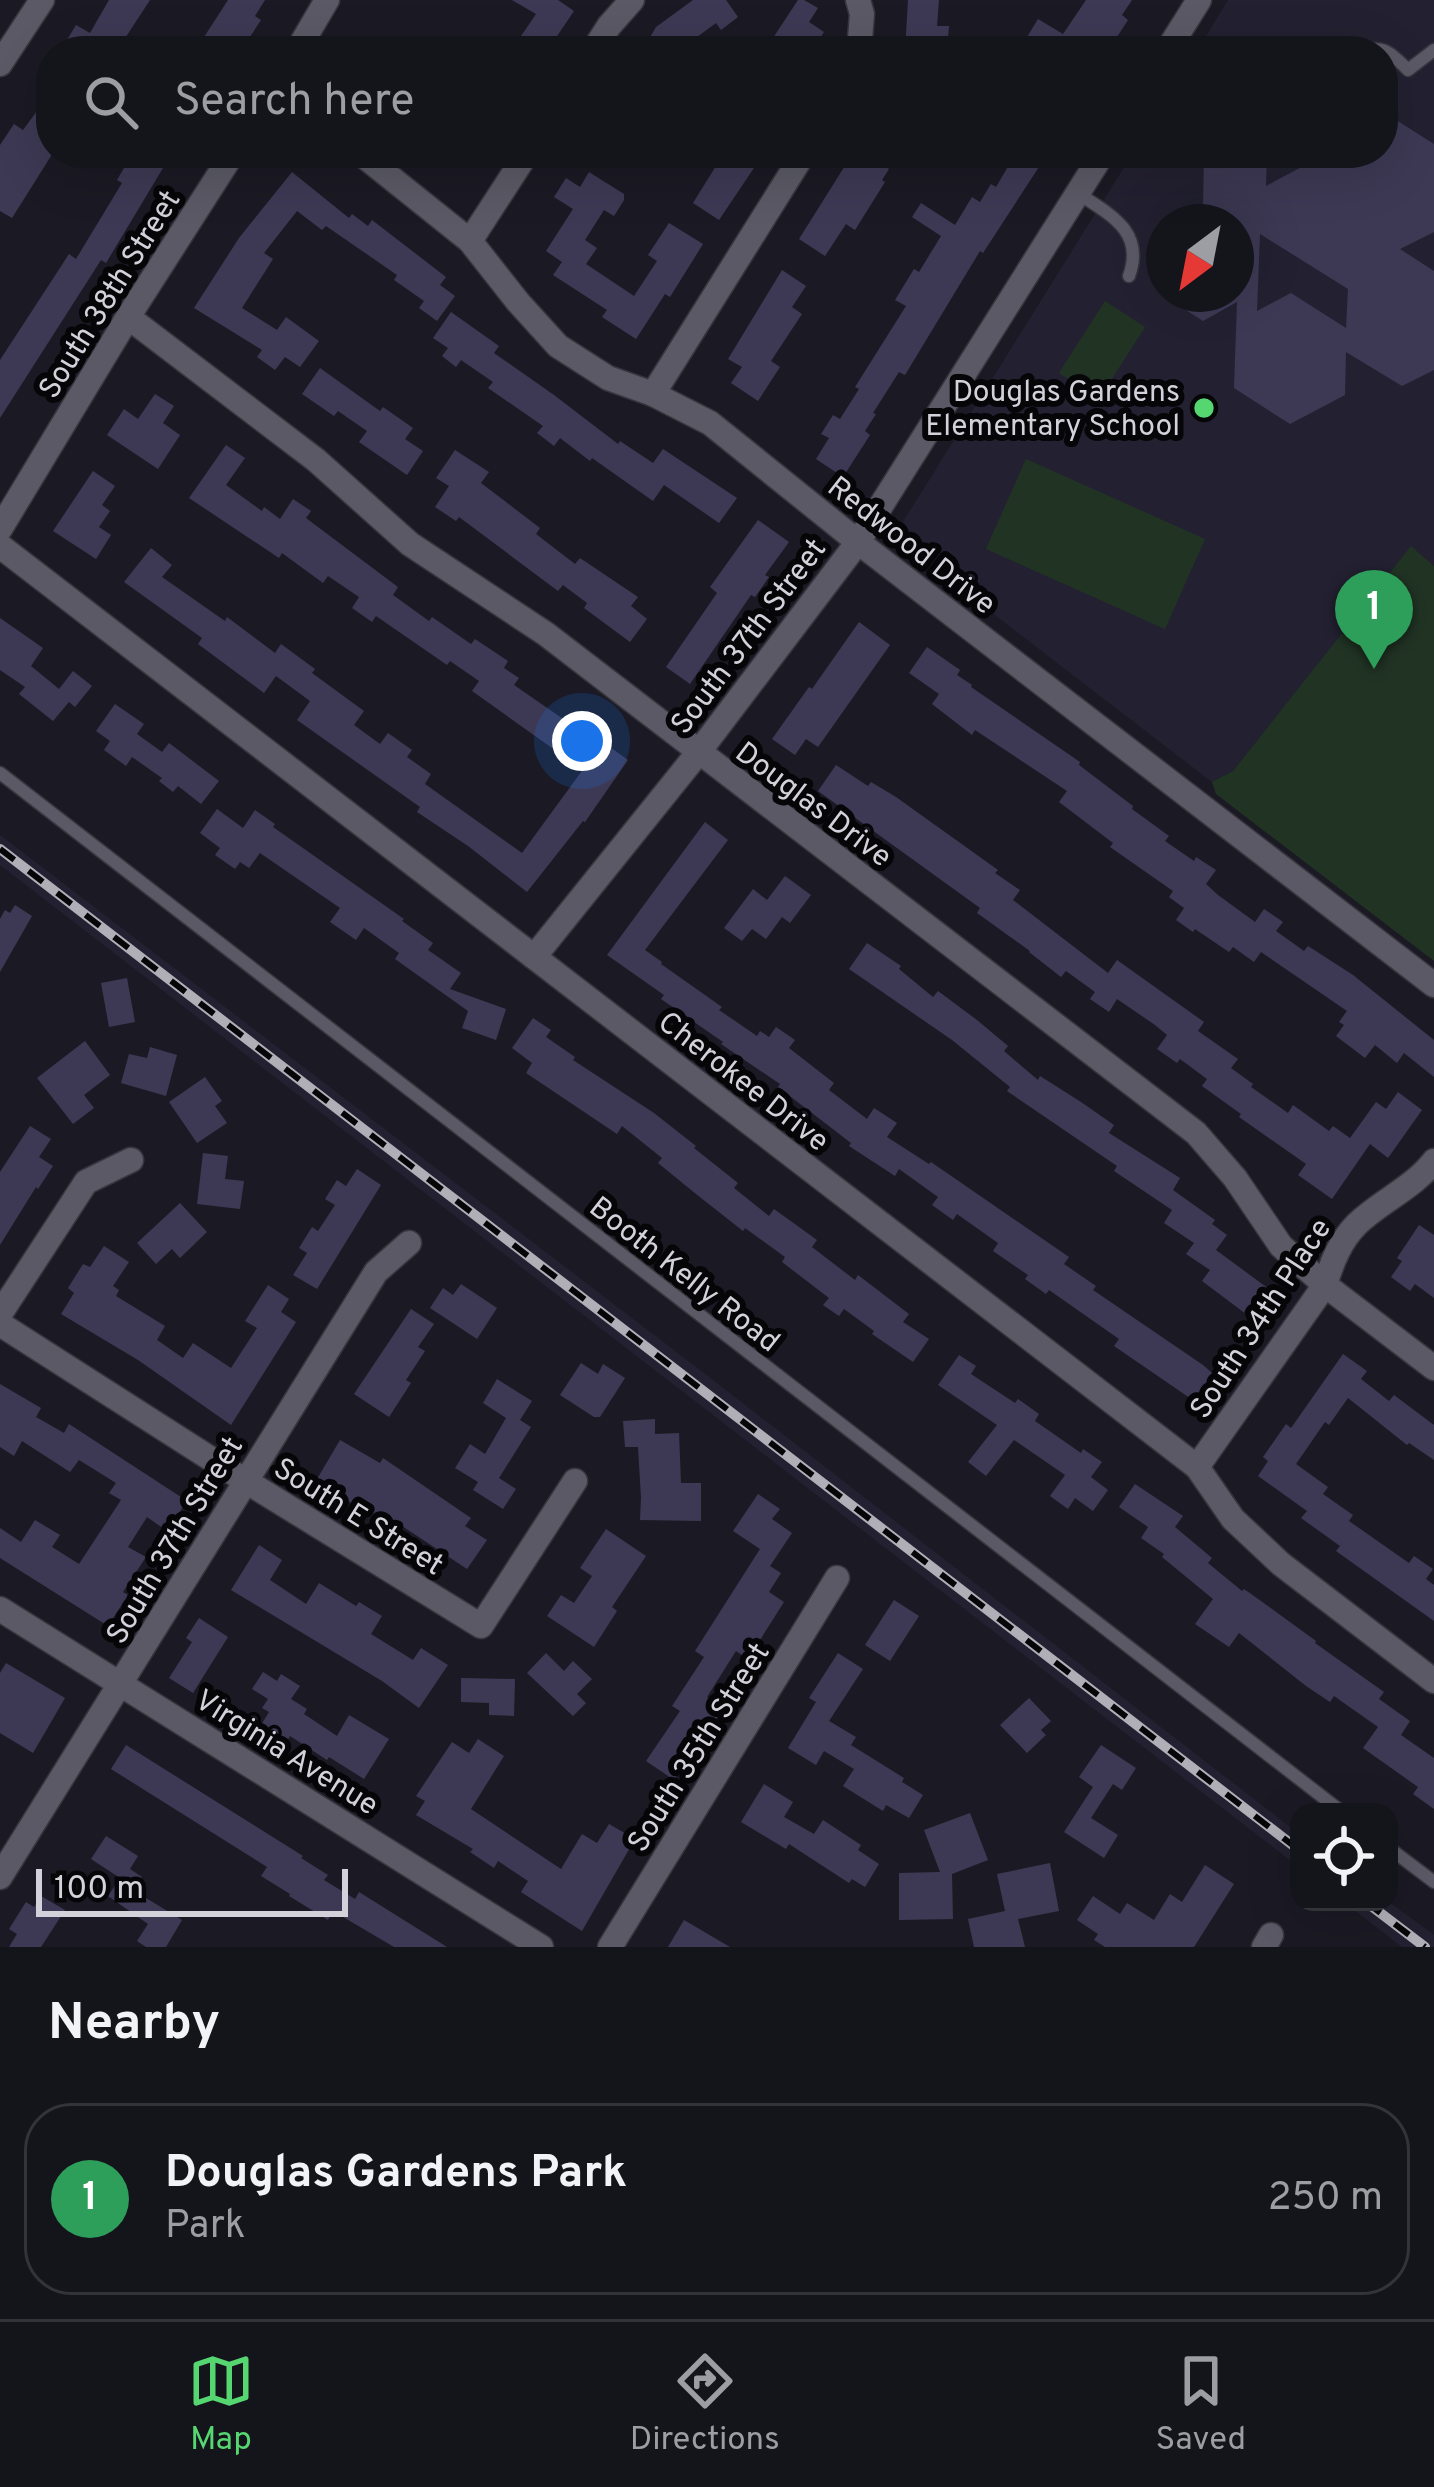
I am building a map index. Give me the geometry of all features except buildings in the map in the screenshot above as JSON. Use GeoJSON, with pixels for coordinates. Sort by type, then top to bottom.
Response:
{"type":"FeatureCollection","features":[{"type":"Feature","properties":{"kind":"street"},"geometry":{"type":"LineString","coordinates":[[0,64],[42,0]]}},
{"type":"Feature","properties":{"kind":"street"},"geometry":{"type":"LineString","coordinates":[[306,36],[327,0]]}},
{"type":"Feature","properties":{"kind":"street"},"geometry":{"type":"LineString","coordinates":[[603,36],[632,0]]}},
{"type":"Feature","properties":{"kind":"street"},"geometry":{"type":"LineString","coordinates":[[858,0],[860,36]]}},
{"type":"Feature","properties":{"kind":"street"},"geometry":{"type":"LineString","coordinates":[[1176,36],[1199,0]]}},
{"type":"Feature","properties":{"kind":"street","name":"South 38th Street"},"geometry":{"type":"LineString","coordinates":[[0,529],[223,168]]}},
{"type":"Feature","properties":{"kind":"street","name":"Redwood Drive"},"geometry":{"type":"LineString","coordinates":[[379,168],[470,242],[558,346],[608,378],[710,423],[1434,985]]}},
{"type":"Feature","properties":{"kind":"street"},"geometry":{"type":"LineString","coordinates":[[470,242],[517,168]]}},
{"type":"Feature","properties":{"kind":"street"},"geometry":{"type":"LineString","coordinates":[[653,394],[794,168]]}},
{"type":"Feature","properties":{"kind":"street","name":"South 37th Street"},"geometry":{"type":"LineString","coordinates":[[534,957],[698,753],[858,542],[1094,168]]}},
{"type":"Feature","properties":{"kind":"street","name":"Douglas Drive"},"geometry":{"type":"LineString","coordinates":[[128,317],[316,460],[410,544],[546,634],[1196,1133],[1281,1246],[1434,1368]]}},
{"type":"Feature","properties":{"kind":"street","name":"Cherokee Drive"},"geometry":{"type":"LineString","coordinates":[[0,546],[1197,1467],[1233,1519],[1281,1564],[1434,1681]]}},
{"type":"Feature","properties":{"kind":"street"},"geometry":{"type":"LineString","coordinates":[[0,1314],[86,1182],[131,1160]]}},
{"type":"Feature","properties":{"kind":"street","name":"South 34th Place"},"geometry":{"type":"LineString","coordinates":[[1197,1467],[1325,1285],[1335,1255],[1356,1225],[1434,1161]]}},
{"type":"Feature","properties":{"kind":"street","name":"South 37th Street"},"geometry":{"type":"LineString","coordinates":[[0,1877],[376,1272],[409,1243]]}},
{"type":"Feature","properties":{"kind":"street","name":"South E Street"},"geometry":{"type":"LineString","coordinates":[[0,1324],[481,1626],[575,1480]]}},
{"type":"Feature","properties":{"kind":"street","name":"South 35th Street"},"geometry":{"type":"LineString","coordinates":[[610,1947],[838,1578]]}},
{"type":"Feature","properties":{"kind":"street","name":"Virginia Avenue"},"geometry":{"type":"LineString","coordinates":[[0,1610],[541,1947]]}},
{"type":"Feature","properties":{"kind":"lane"},"geometry":{"type":"LineString","coordinates":[[1398,60],[1408,70],[1434,50]]}},
{"type":"Feature","properties":{"kind":"lane"},"geometry":{"type":"LineString","coordinates":[[1078,193],[1124,226],[1133,245],[1129,276]]}},
{"type":"Feature","properties":{"kind":"lane","name":"Booth Kelly Road"},"geometry":{"type":"LineString","coordinates":[[0,772],[1330,1803]]}},
{"type":"Feature","properties":{"kind":"lane"},"geometry":{"type":"LineString","coordinates":[[1398,1855],[1434,1882]]}},
{"type":"Feature","properties":{"kind":"shaded area","name":"Douglas Gardens Elementary School"},"geometry":{"type":"Polygon","coordinates":[[[1228,0],[1434,0],[1434,566],[1411,547],[1233,771],[1212,782],[900,542],[903,522],[1124,168],[1398,168],[1398,36],[1206,36],[1228,0]]]}},
{"type":"Feature","properties":{"kind":"shaded area"},"geometry":{"type":"Polygon","coordinates":[[[0,835],[1290,1827],[1290,1860],[0,865],[0,835]]]}},
{"type":"Feature","properties":{"kind":"shaded area"},"geometry":{"type":"Polygon","coordinates":[[[1398,1909],[1434,1935],[1434,1947],[1402,1947],[1356,1911],[1398,1909]]]}},
{"type":"Feature","properties":{"kind":"green space"},"geometry":{"type":"Polygon","coordinates":[[[1105,301],[1145,327],[1099,399],[1059,373],[1105,301]]]}},
{"type":"Feature","properties":{"kind":"green space"},"geometry":{"type":"Polygon","coordinates":[[[1026,459],[1205,539],[1165,629],[986,549],[1026,459]]]}},
{"type":"Feature","properties":{"kind":"green space"},"geometry":{"type":"Polygon","coordinates":[[[1411,546],[1434,566],[1434,961],[1216,794],[1212,782],[1233,771],[1411,546]]]}},
{"type":"Feature","properties":{"kind":"railway"},"geometry":{"type":"LineString","coordinates":[[0,849],[1290,1843]]}},
{"type":"Feature","properties":{"kind":"railway"},"geometry":{"type":"LineString","coordinates":[[1378,1911],[1425,1947]]}},
{"type":"Feature","properties":{"kind":"place","name":"Douglas Gardens Elementary School"},"geometry":{"type":"Point","coordinates":[1204,408]}},
{"type":"Feature","properties":{"kind":"place","name":"Douglas Gardens Park"},"geometry":{"type":"Point","coordinates":[1374,669]}}]}
